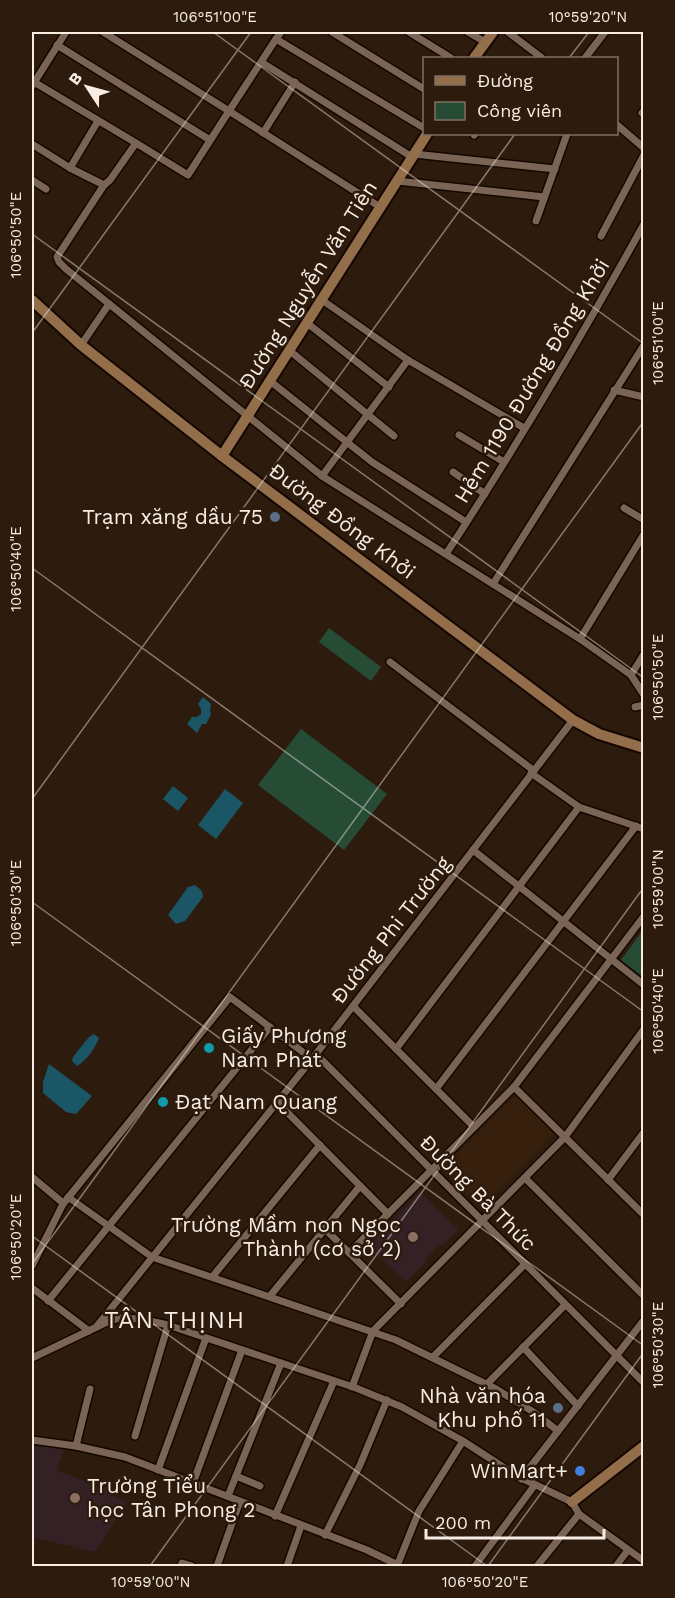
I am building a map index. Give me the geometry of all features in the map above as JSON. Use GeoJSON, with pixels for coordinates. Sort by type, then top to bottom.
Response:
{"type":"FeatureCollection","features":[{"type":"Feature","properties":{"kind":"main road"},"geometry":{"type":"LineString","coordinates":[[475,57],[493,32]]}},
{"type":"Feature","properties":{"kind":"main road","name":"Đường Nguyễn Văn Tiên"},"geometry":{"type":"LineString","coordinates":[[222,456],[426,135]]}},
{"type":"Feature","properties":{"kind":"main road","name":"Đường Đồng Khởi"},"geometry":{"type":"LineString","coordinates":[[32,300],[81,345],[222,456],[573,720],[599,734],[644,748]]}},
{"type":"Feature","properties":{"kind":"main road"},"geometry":{"type":"LineString","coordinates":[[572,1502],[644,1446]]}},
{"type":"Feature","properties":{"kind":"street"},"geometry":{"type":"LineString","coordinates":[[66,32],[33,84],[188,175],[281,32]]}},
{"type":"Feature","properties":{"kind":"street"},"geometry":{"type":"LineString","coordinates":[[103,32],[380,207]]}},
{"type":"Feature","properties":{"kind":"street"},"geometry":{"type":"LineString","coordinates":[[332,32],[423,87]]}},
{"type":"Feature","properties":{"kind":"street"},"geometry":{"type":"LineString","coordinates":[[409,32],[449,57]]}},
{"type":"Feature","properties":{"kind":"street"},"geometry":{"type":"LineString","coordinates":[[468,32],[485,42]]}},
{"type":"Feature","properties":{"kind":"street"},"geometry":{"type":"LineString","coordinates":[[508,32],[541,57]]}},
{"type":"Feature","properties":{"kind":"street"},"geometry":{"type":"LineString","coordinates":[[586,57],[605,32]]}},
{"type":"Feature","properties":{"kind":"street"},"geometry":{"type":"LineString","coordinates":[[276,39],[423,127]]}},
{"type":"Feature","properties":{"kind":"street"},"geometry":{"type":"LineString","coordinates":[[57,45],[210,140]]}},
{"type":"Feature","properties":{"kind":"street"},"geometry":{"type":"LineString","coordinates":[[261,62],[413,156],[555,169]]}},
{"type":"Feature","properties":{"kind":"street"},"geometry":{"type":"LineString","coordinates":[[263,133],[294,82]]}},
{"type":"Feature","properties":{"kind":"street"},"geometry":{"type":"LineString","coordinates":[[70,168],[99,121]]}},
{"type":"Feature","properties":{"kind":"street"},"geometry":{"type":"LineString","coordinates":[[618,126],[644,148]]}},
{"type":"Feature","properties":{"kind":"street"},"geometry":{"type":"LineString","coordinates":[[536,221],[567,135]]}},
{"type":"Feature","properties":{"kind":"street"},"geometry":{"type":"LineString","coordinates":[[136,143],[104,185],[57,257],[59,262],[322,476],[580,639],[631,675],[644,695]]}},
{"type":"Feature","properties":{"kind":"street"},"geometry":{"type":"LineString","coordinates":[[32,144],[70,168],[104,185]]}},
{"type":"Feature","properties":{"kind":"street"},"geometry":{"type":"LineString","coordinates":[[602,236],[644,155]]}},
{"type":"Feature","properties":{"kind":"street"},"geometry":{"type":"LineString","coordinates":[[32,180],[46,189]]}},
{"type":"Feature","properties":{"kind":"street"},"geometry":{"type":"LineString","coordinates":[[397,181],[544,197]]}},
{"type":"Feature","properties":{"kind":"street","name":"Hẻm 1190 Đường Đồng Khởi"},"geometry":{"type":"LineString","coordinates":[[446,554],[485,494],[644,224]]}},
{"type":"Feature","properties":{"kind":"street"},"geometry":{"type":"LineString","coordinates":[[322,300],[408,360],[524,428]]}},
{"type":"Feature","properties":{"kind":"street"},"geometry":{"type":"LineString","coordinates":[[81,345],[110,304]]}},
{"type":"Feature","properties":{"kind":"street"},"geometry":{"type":"LineString","coordinates":[[308,323],[389,387]]}},
{"type":"Feature","properties":{"kind":"street"},"geometry":{"type":"LineString","coordinates":[[494,584],[644,345]]}},
{"type":"Feature","properties":{"kind":"street"},"geometry":{"type":"LineString","coordinates":[[290,351],[394,436]]}},
{"type":"Feature","properties":{"kind":"street"},"geometry":{"type":"LineString","coordinates":[[322,476],[368,417],[408,360]]}},
{"type":"Feature","properties":{"kind":"street"},"geometry":{"type":"LineString","coordinates":[[270,381],[401,482],[466,522]]}},
{"type":"Feature","properties":{"kind":"street"},"geometry":{"type":"LineString","coordinates":[[614,390],[644,397]]}},
{"type":"Feature","properties":{"kind":"street"},"geometry":{"type":"LineString","coordinates":[[459,435],[504,462]]}},
{"type":"Feature","properties":{"kind":"street"},"geometry":{"type":"LineString","coordinates":[[453,472],[485,494]]}},
{"type":"Feature","properties":{"kind":"street"},"geometry":{"type":"LineString","coordinates":[[624,508],[644,520]]}},
{"type":"Feature","properties":{"kind":"street"},"geometry":{"type":"LineString","coordinates":[[580,639],[644,534]]}},
{"type":"Feature","properties":{"kind":"street"},"geometry":{"type":"LineString","coordinates":[[631,675],[644,654]]}},
{"type":"Feature","properties":{"kind":"street"},"geometry":{"type":"LineString","coordinates":[[390,662],[579,807],[640,827],[436,1089]]}},
{"type":"Feature","properties":{"kind":"street"},"geometry":{"type":"LineString","coordinates":[[634,707],[644,705]]}},
{"type":"Feature","properties":{"kind":"street","name":"Đường Phi Trường"},"geometry":{"type":"LineString","coordinates":[[97,1326],[314,1056],[573,720]]}},
{"type":"Feature","properties":{"kind":"street"},"geometry":{"type":"LineString","coordinates":[[396,1049],[579,807]]}},
{"type":"Feature","properties":{"kind":"street"},"geometry":{"type":"LineString","coordinates":[[473,850],[644,985]]}},
{"type":"Feature","properties":{"kind":"street"},"geometry":{"type":"LineString","coordinates":[[349,1253],[514,1087],[644,916]]}},
{"type":"Feature","properties":{"kind":"street","name":"Đường Bà Thức"},"geometry":{"type":"LineString","coordinates":[[66,1200],[230,997],[314,1056],[644,1383]]}},
{"type":"Feature","properties":{"kind":"street"},"geometry":{"type":"LineString","coordinates":[[353,1006],[474,1127]]}},
{"type":"Feature","properties":{"kind":"street"},"geometry":{"type":"LineString","coordinates":[[48,1301],[270,1027]]}},
{"type":"Feature","properties":{"kind":"street"},"geometry":{"type":"LineString","coordinates":[[352,1387],[373,1331],[565,1137],[644,1029]]}},
{"type":"Feature","properties":{"kind":"street"},"geometry":{"type":"LineString","coordinates":[[514,1087],[644,1215]]}},
{"type":"Feature","properties":{"kind":"street"},"geometry":{"type":"LineString","coordinates":[[277,1102],[388,1214]]}},
{"type":"Feature","properties":{"kind":"street"},"geometry":{"type":"LineString","coordinates":[[608,1180],[644,1132]]}},
{"type":"Feature","properties":{"kind":"street"},"geometry":{"type":"LineString","coordinates":[[213,1276],[320,1144]]}},
{"type":"Feature","properties":{"kind":"street"},"geometry":{"type":"LineString","coordinates":[[32,1177],[152,1257],[373,1331],[487,1384],[528,1408],[558,1431]]}},
{"type":"Feature","properties":{"kind":"street"},"geometry":{"type":"LineString","coordinates":[[525,1178],[644,1296]]}},
{"type":"Feature","properties":{"kind":"street"},"geometry":{"type":"LineString","coordinates":[[270,1296],[360,1186]]}},
{"type":"Feature","properties":{"kind":"street"},"geometry":{"type":"LineString","coordinates":[[32,1266],[66,1200]]}},
{"type":"Feature","properties":{"kind":"street"},"geometry":{"type":"LineString","coordinates":[[325,1229],[401,1304]]}},
{"type":"Feature","properties":{"kind":"street"},"geometry":{"type":"LineString","coordinates":[[433,1357],[525,1264]]}},
{"type":"Feature","properties":{"kind":"street"},"geometry":{"type":"LineString","coordinates":[[32,1288],[89,1331]]}},
{"type":"Feature","properties":{"kind":"street"},"geometry":{"type":"LineString","coordinates":[[487,1384],[565,1305]]}},
{"type":"Feature","properties":{"kind":"street"},"geometry":{"type":"LineString","coordinates":[[32,1357],[119,1318],[141,1318],[168,1325],[387,1400],[463,1441],[521,1479],[572,1502],[579,1514],[644,1561]]}},
{"type":"Feature","properties":{"kind":"street"},"geometry":{"type":"LineString","coordinates":[[521,1479],[644,1320]]}},
{"type":"Feature","properties":{"kind":"street"},"geometry":{"type":"LineString","coordinates":[[135,1436],[168,1325]]}},
{"type":"Feature","properties":{"kind":"street"},"geometry":{"type":"LineString","coordinates":[[159,1470],[206,1338]]}},
{"type":"Feature","properties":{"kind":"street"},"geometry":{"type":"LineString","coordinates":[[523,1347],[578,1406]]}},
{"type":"Feature","properties":{"kind":"street"},"geometry":{"type":"LineString","coordinates":[[193,1483],[242,1350]]}},
{"type":"Feature","properties":{"kind":"street"},"geometry":{"type":"LineString","coordinates":[[228,1496],[281,1363]]}},
{"type":"Feature","properties":{"kind":"street"},"geometry":{"type":"LineString","coordinates":[[637,1377],[644,1369]]}},
{"type":"Feature","properties":{"kind":"street"},"geometry":{"type":"LineString","coordinates":[[275,1516],[334,1381]]}},
{"type":"Feature","properties":{"kind":"street"},"geometry":{"type":"LineString","coordinates":[[76,1446],[90,1389]]}},
{"type":"Feature","properties":{"kind":"street"},"geometry":{"type":"LineString","coordinates":[[325,1535],[360,1465],[387,1400]]}},
{"type":"Feature","properties":{"kind":"street"},"geometry":{"type":"LineString","coordinates":[[32,1440],[76,1446],[125,1457],[367,1550],[397,1566],[419,1511],[463,1441]]}},
{"type":"Feature","properties":{"kind":"street"},"geometry":{"type":"LineString","coordinates":[[236,1476],[260,1486]]}},
{"type":"Feature","properties":{"kind":"street"},"geometry":{"type":"LineString","coordinates":[[475,1566],[534,1486]]}},
{"type":"Feature","properties":{"kind":"street"},"geometry":{"type":"LineString","coordinates":[[218,1566],[240,1501]]}},
{"type":"Feature","properties":{"kind":"street"},"geometry":{"type":"LineString","coordinates":[[537,1566],[579,1514]]}},
{"type":"Feature","properties":{"kind":"street"},"geometry":{"type":"LineString","coordinates":[[288,1566],[302,1526]]}},
{"type":"Feature","properties":{"kind":"street"},"geometry":{"type":"LineString","coordinates":[[616,1566],[628,1550]]}},
{"type":"Feature","properties":{"kind":"street"},"geometry":{"type":"LineString","coordinates":[[181,1566],[182,1563],[192,1566]]}},
{"type":"Feature","properties":{"kind":"shaded area"},"geometry":{"type":"Polygon","coordinates":[[[516,1095],[554,1134],[481,1208],[442,1169],[516,1095]]]}},
{"type":"Feature","properties":{"kind":"shaded area","name":"Trường Mầm non Ngọc Thành (cơ sở 2)"},"geometry":{"type":"Polygon","coordinates":[[[420,1192],[458,1230],[443,1245],[439,1245],[426,1258],[426,1262],[405,1282],[368,1245],[420,1192]]]}},
{"type":"Feature","properties":{"kind":"shaded area","name":"Trường Tiểu học Tân Phong 2"},"geometry":{"type":"Polygon","coordinates":[[[32,1445],[64,1448],[57,1471],[111,1490],[110,1495],[127,1502],[95,1552],[32,1537],[32,1445]]]}},
{"type":"Feature","properties":{"kind":"green space"},"geometry":{"type":"Polygon","coordinates":[[[329,628],[381,667],[371,681],[319,642],[329,628]]]}},
{"type":"Feature","properties":{"kind":"green space"},"geometry":{"type":"Polygon","coordinates":[[[301,729],[387,794],[344,850],[258,785],[301,729]]]}},
{"type":"Feature","properties":{"kind":"green space"},"geometry":{"type":"Polygon","coordinates":[[[643,930],[643,977],[621,960],[643,930]]]}},
{"type":"Feature","properties":{"kind":"water"},"geometry":{"type":"Polygon","coordinates":[[[203,697],[211,704],[211,714],[206,724],[202,724],[197,733],[187,724],[192,717],[201,714],[198,704],[203,697]]]}},
{"type":"Feature","properties":{"kind":"water"},"geometry":{"type":"Polygon","coordinates":[[[173,786],[188,798],[178,811],[163,799],[173,786]]]}},
{"type":"Feature","properties":{"kind":"water"},"geometry":{"type":"Polygon","coordinates":[[[225,789],[243,803],[216,839],[198,825],[225,789]]]}},
{"type":"Feature","properties":{"kind":"water"},"geometry":{"type":"Polygon","coordinates":[[[195,885],[202,891],[203,897],[185,921],[176,924],[168,915],[188,887],[195,885]]]}},
{"type":"Feature","properties":{"kind":"water"},"geometry":{"type":"Polygon","coordinates":[[[94,1034],[99,1038],[95,1046],[77,1066],[72,1061],[73,1057],[94,1034]]]}},
{"type":"Feature","properties":{"kind":"water"},"geometry":{"type":"Polygon","coordinates":[[[49,1064],[92,1096],[76,1114],[66,1112],[43,1093],[43,1082],[49,1064]]]}},
{"type":"Feature","properties":{"kind":"place","name":"Trạm xăng dầu 75"},"geometry":{"type":"Point","coordinates":[275,517]}},
{"type":"Feature","properties":{"kind":"place","name":"Giấy Phương Nam Phát"},"geometry":{"type":"Point","coordinates":[209,1048]}},
{"type":"Feature","properties":{"kind":"place","name":"Đạt Nam Quang"},"geometry":{"type":"Point","coordinates":[163,1102]}},
{"type":"Feature","properties":{"kind":"place","name":"Trường Mầm non Ngọc Thành (cơ sở 2)"},"geometry":{"type":"Point","coordinates":[413,1237]}},
{"type":"Feature","properties":{"kind":"place","name":"Nhà văn hóa Khu phố 11"},"geometry":{"type":"Point","coordinates":[558,1408]}},
{"type":"Feature","properties":{"kind":"place","name":"WinMart+"},"geometry":{"type":"Point","coordinates":[580,1471]}},
{"type":"Feature","properties":{"kind":"place","name":"Trường Tiểu học Tân Phong 2"},"geometry":{"type":"Point","coordinates":[75,1498]}},
{"type":"Feature","properties":{"kind":"district","name":"TÂN THỊNH"},"geometry":{"type":"Point","coordinates":[175,1320]}}]}
